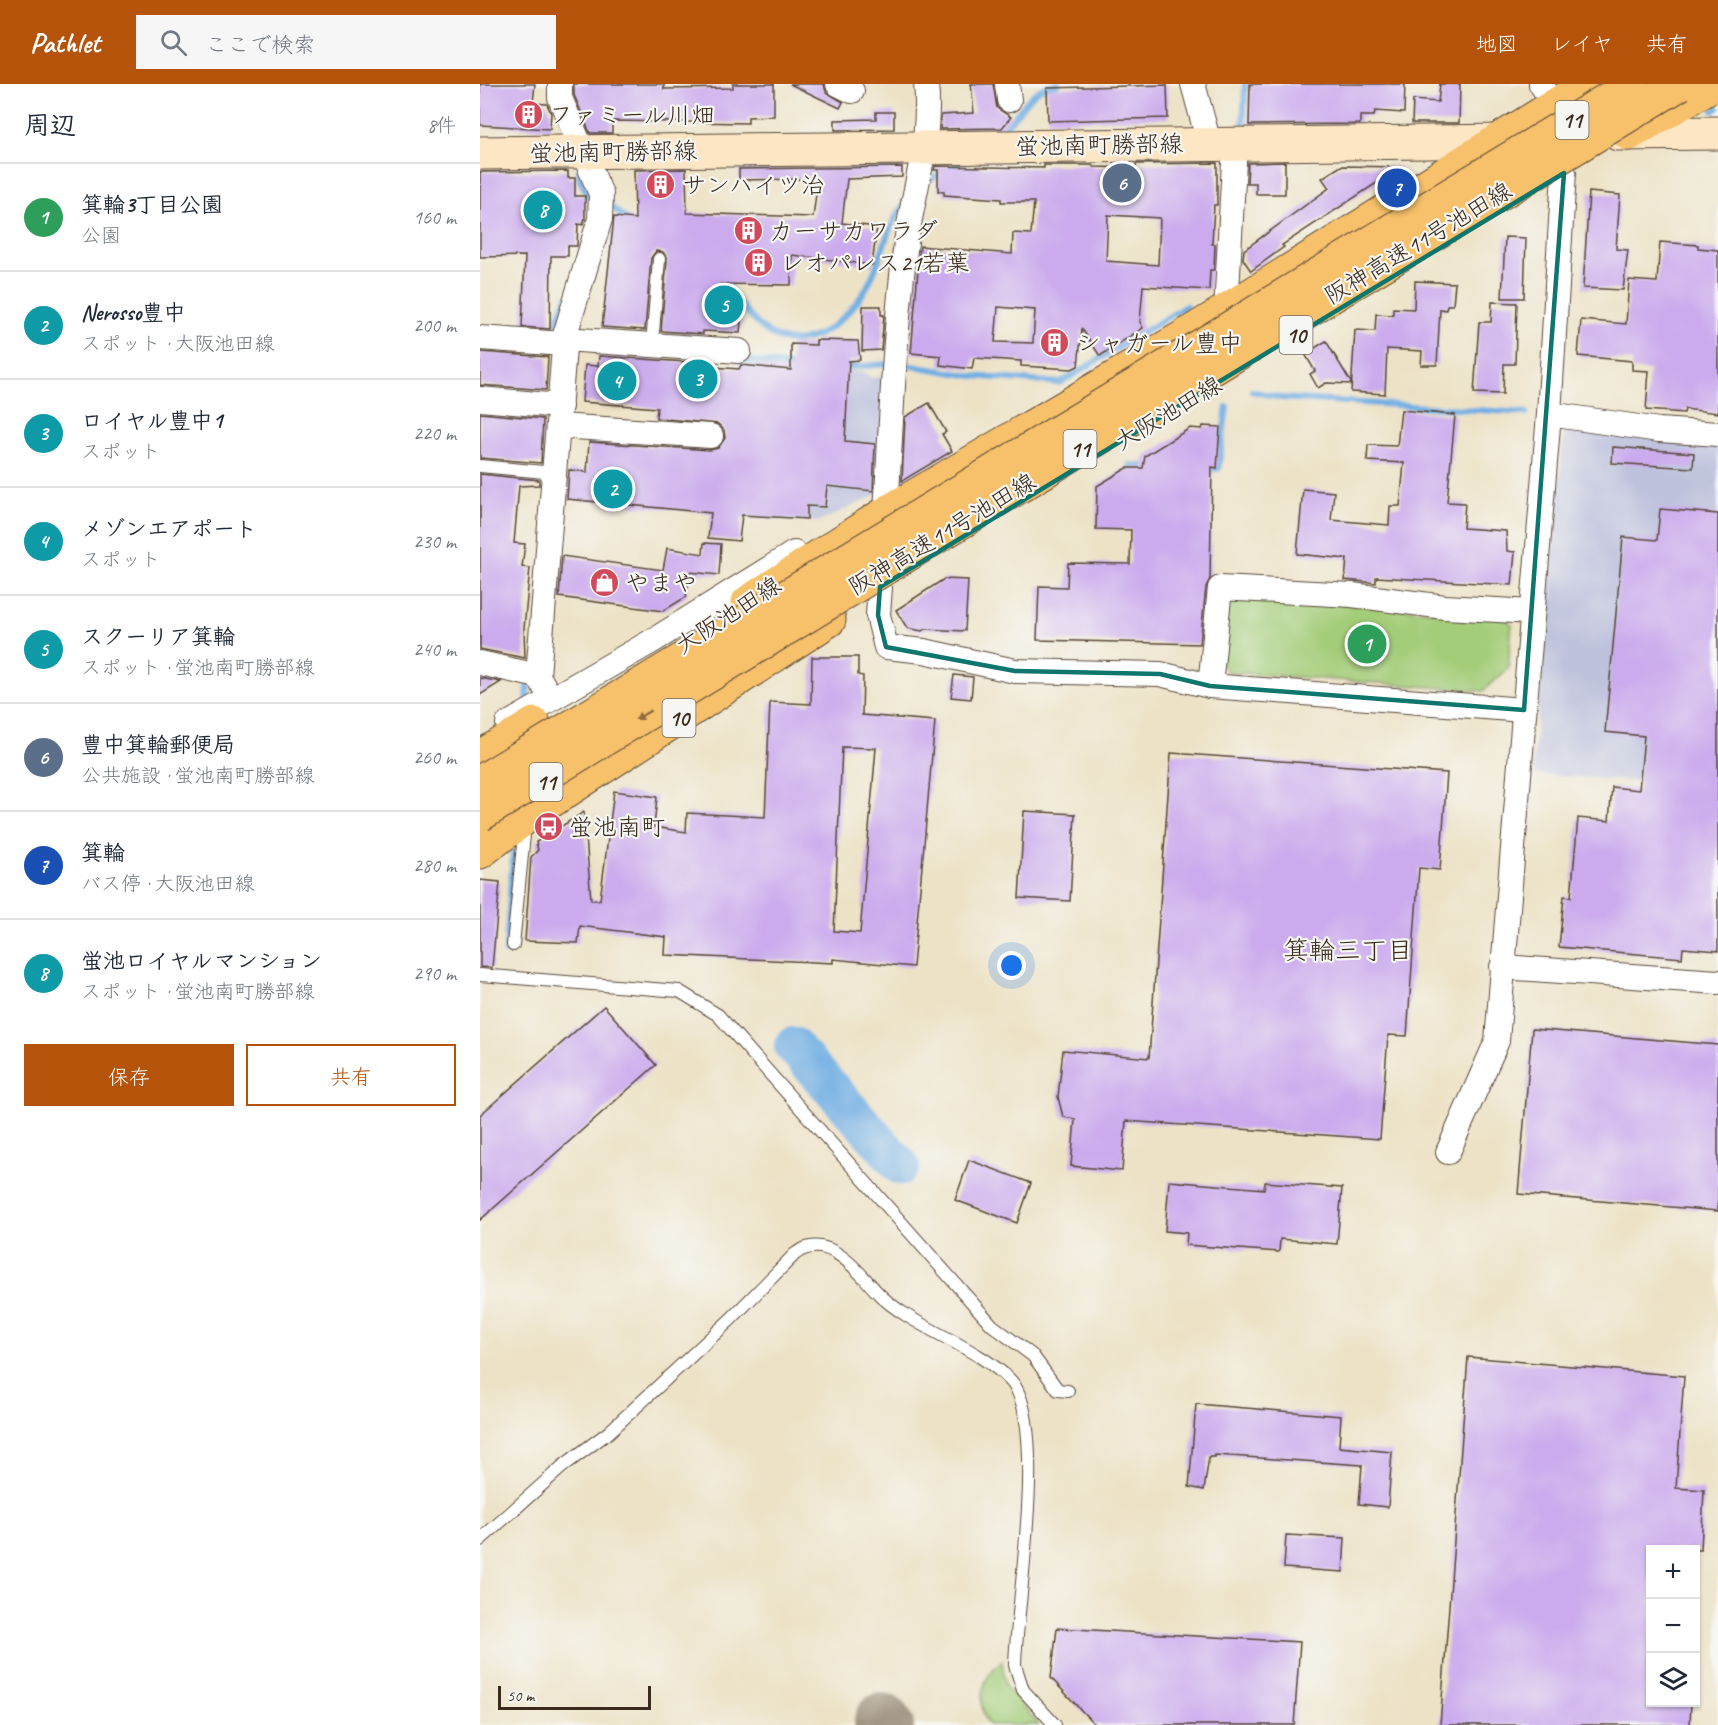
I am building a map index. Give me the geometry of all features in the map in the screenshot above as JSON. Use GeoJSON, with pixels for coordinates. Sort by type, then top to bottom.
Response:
{"type":"FeatureCollection","features":[{"type":"Feature","properties":{"kind":"main road","name":"11"},"geometry":{"type":"LineString","coordinates":[[1505,149],[1596,84]]}},
{"type":"Feature","properties":{"kind":"main road","name":"阪神高速11号池田線"},"geometry":{"type":"LineString","coordinates":[[480,782],[901,515],[1505,149],[1633,84]]}},
{"type":"Feature","properties":{"kind":"main road","name":"阪神高速11号池田線"},"geometry":{"type":"LineString","coordinates":[[480,815],[1680,84]]}},
{"type":"Feature","properties":{"kind":"main road","name":"大阪池田線"},"geometry":{"type":"LineString","coordinates":[[482,844],[880,586],[1713,84]]}},
{"type":"Feature","properties":{"kind":"main road","name":"大阪池田線"},"geometry":{"type":"LineString","coordinates":[[480,769],[901,515],[1226,311],[1505,149],[1566,92]]}},
{"type":"Feature","properties":{"kind":"main road","name":"11"},"geometry":{"type":"LineString","coordinates":[[480,757],[901,515]]}},
{"type":"Feature","properties":{"kind":"main road","name":"11"},"geometry":{"type":"LineString","coordinates":[[482,844],[613,734]]}},
{"type":"Feature","properties":{"kind":"street"},"geometry":{"type":"LineString","coordinates":[[551,698],[538,676],[564,342],[600,219],[601,194],[560,98],[560,84]]}},
{"type":"Feature","properties":{"kind":"street"},"geometry":{"type":"LineString","coordinates":[[480,741],[654,640],[810,544],[901,515],[899,294],[925,147],[929,112],[926,84]]}},
{"type":"Feature","properties":{"kind":"street"},"geometry":{"type":"LineString","coordinates":[[1193,84],[1222,143],[1226,311]]}},
{"type":"Feature","properties":{"kind":"street","name":"蛍池南町勝部線"},"geometry":{"type":"LineString","coordinates":[[480,153],[1222,143],[1505,149],[1630,133],[1718,133]]}},
{"type":"Feature","properties":{"kind":"street"},"geometry":{"type":"LineString","coordinates":[[1448,1152],[1497,1041],[1549,414],[1564,173]]}},
{"type":"Feature","properties":{"kind":"street"},"geometry":{"type":"LineString","coordinates":[[480,338],[739,351]]}},
{"type":"Feature","properties":{"kind":"street"},"geometry":{"type":"LineString","coordinates":[[480,399],[559,416],[711,436]]}},
{"type":"Feature","properties":{"kind":"street"},"geometry":{"type":"LineString","coordinates":[[1549,414],[1659,430],[1718,434]]}},
{"type":"Feature","properties":{"kind":"street"},"geometry":{"type":"LineString","coordinates":[[880,586],[878,615],[886,647],[924,651],[1015,671],[1160,675],[1210,686],[1524,710]]}},
{"type":"Feature","properties":{"kind":"street"},"geometry":{"type":"LineString","coordinates":[[1210,686],[1220,588],[1352,595],[1445,607],[1532,612]]}},
{"type":"Feature","properties":{"kind":"street"},"geometry":{"type":"LineString","coordinates":[[480,663],[538,676]]}},
{"type":"Feature","properties":{"kind":"street"},"geometry":{"type":"LineString","coordinates":[[1502,967],[1718,982]]}},
{"type":"Feature","properties":{"kind":"lane"},"geometry":{"type":"LineString","coordinates":[[652,345],[659,259]]}},
{"type":"Feature","properties":{"kind":"lane"},"geometry":{"type":"LineString","coordinates":[[480,466],[555,473]]}},
{"type":"Feature","properties":{"kind":"lane"},"geometry":{"type":"LineString","coordinates":[[880,586],[901,515]]}},
{"type":"Feature","properties":{"kind":"lane"},"geometry":{"type":"LineString","coordinates":[[513,945],[525,818]]}},
{"type":"Feature","properties":{"kind":"lane"},"geometry":{"type":"LineString","coordinates":[[480,975],[679,991],[718,1015],[992,1325],[1033,1356],[1058,1390],[1068,1391]]}},
{"type":"Feature","properties":{"kind":"lane"},"geometry":{"type":"LineString","coordinates":[[480,1540],[563,1466],[609,1432],[731,1319],[795,1254],[803,1248],[829,1249],[848,1261],[883,1298],[999,1370],[1019,1390],[1030,1442],[1015,1665],[1023,1690],[1055,1725]]}},
{"type":"Feature","properties":{"kind":"highlighted area"},"geometry":{"type":"Polygon","coordinates":[[[1564,173],[1524,710],[1210,686],[1160,674],[1015,671],[886,647],[878,615],[880,587],[1564,173]]]}},
{"type":"Feature","properties":{"kind":"shaded area"},"geometry":{"type":"Polygon","coordinates":[[[738,362],[864,372],[872,378],[884,376],[880,493],[819,522],[713,516],[718,438],[732,438],[738,362]]]}},
{"type":"Feature","properties":{"kind":"shaded area"},"geometry":{"type":"Polygon","coordinates":[[[1565,424],[1718,440],[1718,787],[1532,774],[1565,424]]]}},
{"type":"Feature","properties":{"kind":"green space"},"geometry":{"type":"Polygon","coordinates":[[[1234,595],[1502,617],[1512,624],[1508,669],[1483,691],[1228,672],[1222,664],[1226,604],[1234,595]]]}},
{"type":"Feature","properties":{"kind":"green space"},"geometry":{"type":"Polygon","coordinates":[[[1002,1661],[1006,1687],[1039,1725],[989,1725],[982,1708],[983,1691],[990,1674],[1002,1661]]]}},
{"type":"Feature","properties":{"kind":"building"},"geometry":{"type":"Polygon","coordinates":[[[480,84],[535,84],[533,103],[547,104],[551,113],[550,129],[480,125],[480,84]]]}},
{"type":"Feature","properties":{"kind":"building"},"geometry":{"type":"Polygon","coordinates":[[[574,84],[664,84],[664,89],[733,88],[733,84],[774,84],[774,116],[748,117],[748,123],[612,121],[612,133],[590,133],[574,95],[574,84]]]}},
{"type":"Feature","properties":{"kind":"building"},"geometry":{"type":"Polygon","coordinates":[[[790,84],[824,84],[826,92],[843,102],[840,108],[790,84]]]}},
{"type":"Feature","properties":{"kind":"building"},"geometry":{"type":"Polygon","coordinates":[[[971,84],[993,84],[997,108],[1011,117],[1002,128],[940,129],[941,115],[974,113],[971,84]]]}},
{"type":"Feature","properties":{"kind":"building"},"geometry":{"type":"Polygon","coordinates":[[[1250,84],[1405,84],[1404,113],[1375,111],[1374,116],[1360,116],[1360,124],[1249,125],[1250,84]]]}},
{"type":"Feature","properties":{"kind":"building"},"geometry":{"type":"Polygon","coordinates":[[[1440,84],[1460,84],[1459,123],[1412,123],[1413,100],[1438,102],[1440,84]]]}},
{"type":"Feature","properties":{"kind":"building"},"geometry":{"type":"Polygon","coordinates":[[[1167,85],[1168,118],[1048,121],[1047,88],[1167,85]]]}},
{"type":"Feature","properties":{"kind":"building"},"geometry":{"type":"Polygon","coordinates":[[[876,112],[894,112],[894,129],[835,130],[835,120],[876,119],[876,112]]]}},
{"type":"Feature","properties":{"kind":"building"},"geometry":{"type":"Polygon","coordinates":[[[1285,162],[1285,194],[1256,194],[1256,183],[1247,183],[1248,163],[1285,162]]]}},
{"type":"Feature","properties":{"kind":"building"},"geometry":{"type":"Polygon","coordinates":[[[1217,163],[1217,205],[1214,205],[1212,244],[1215,244],[1214,270],[1210,270],[1209,290],[1143,286],[1140,322],[1143,328],[1100,356],[1082,329],[1078,366],[1072,369],[1021,366],[1021,361],[974,358],[972,369],[940,365],[941,356],[911,353],[920,246],[1012,254],[1013,233],[1031,234],[1034,202],[1001,202],[1001,199],[944,195],[944,191],[938,191],[938,170],[934,170],[935,166],[1044,168],[1044,165],[1092,165],[1094,167],[1136,168],[1136,164],[1217,163]],[[1108,215],[1106,261],[1158,265],[1160,218],[1108,215]],[[998,307],[995,342],[1033,343],[1035,310],[998,307]]]}},
{"type":"Feature","properties":{"kind":"building"},"geometry":{"type":"Polygon","coordinates":[[[1341,166],[1401,167],[1282,245],[1284,247],[1251,271],[1243,259],[1244,250],[1329,188],[1322,178],[1341,166]]]}},
{"type":"Feature","properties":{"kind":"building"},"geometry":{"type":"Polygon","coordinates":[[[902,167],[902,177],[847,179],[842,223],[877,227],[872,265],[792,255],[791,285],[721,284],[742,309],[740,333],[703,331],[703,334],[661,331],[667,259],[663,252],[656,251],[651,258],[645,330],[602,327],[614,217],[635,219],[634,170],[686,169],[687,213],[813,217],[818,179],[739,180],[739,169],[902,167]]]}},
{"type":"Feature","properties":{"kind":"building"},"geometry":{"type":"Polygon","coordinates":[[[568,171],[568,178],[575,178],[575,196],[585,196],[585,218],[583,225],[578,224],[577,246],[568,246],[568,256],[551,256],[550,329],[522,327],[525,256],[480,257],[480,172],[568,171]]]}},
{"type":"Feature","properties":{"kind":"building"},"geometry":{"type":"Polygon","coordinates":[[[1589,192],[1620,195],[1616,249],[1628,250],[1623,290],[1583,288],[1589,192]]]}},
{"type":"Feature","properties":{"kind":"building"},"geometry":{"type":"Polygon","coordinates":[[[1505,237],[1526,238],[1524,298],[1502,298],[1505,237]]]}},
{"type":"Feature","properties":{"kind":"building"},"geometry":{"type":"Polygon","coordinates":[[[1660,242],[1698,245],[1698,248],[1718,250],[1718,413],[1685,409],[1684,413],[1646,410],[1649,371],[1632,370],[1632,361],[1578,356],[1581,320],[1626,324],[1629,280],[1657,282],[1660,242]]]}},
{"type":"Feature","properties":{"kind":"building"},"geometry":{"type":"Polygon","coordinates":[[[1415,281],[1455,283],[1453,305],[1447,305],[1446,310],[1440,309],[1437,365],[1421,365],[1422,351],[1387,349],[1385,394],[1351,392],[1355,330],[1375,331],[1376,314],[1393,315],[1393,308],[1414,309],[1415,281]]]}},
{"type":"Feature","properties":{"kind":"building"},"geometry":{"type":"Polygon","coordinates":[[[1492,302],[1517,303],[1515,364],[1504,364],[1503,394],[1474,393],[1479,322],[1491,322],[1492,302]]]}},
{"type":"Feature","properties":{"kind":"building"},"geometry":{"type":"Polygon","coordinates":[[[863,306],[881,306],[881,315],[884,315],[881,350],[862,351],[863,306]]]}},
{"type":"Feature","properties":{"kind":"building"},"geometry":{"type":"Polygon","coordinates":[[[816,340],[858,341],[860,360],[849,361],[845,441],[875,444],[873,491],[827,486],[825,507],[807,506],[807,519],[742,515],[739,541],[708,538],[711,513],[567,499],[569,470],[587,472],[589,442],[710,450],[718,448],[725,438],[724,430],[718,424],[656,418],[657,408],[582,402],[585,365],[598,366],[599,356],[700,363],[700,366],[739,369],[741,365],[791,370],[791,344],[816,345],[816,340]]]}},
{"type":"Feature","properties":{"kind":"building"},"geometry":{"type":"Polygon","coordinates":[[[1326,341],[1352,384],[1326,383],[1318,388],[1310,374],[1315,371],[1305,354],[1326,341]]]}},
{"type":"Feature","properties":{"kind":"building"},"geometry":{"type":"Polygon","coordinates":[[[480,352],[548,357],[546,390],[480,385],[480,352]]]}},
{"type":"Feature","properties":{"kind":"building"},"geometry":{"type":"Polygon","coordinates":[[[929,403],[946,432],[942,434],[952,451],[902,481],[905,417],[929,403]]]}},
{"type":"Feature","properties":{"kind":"building"},"geometry":{"type":"Polygon","coordinates":[[[1401,410],[1455,415],[1447,502],[1465,503],[1463,528],[1506,531],[1507,551],[1515,552],[1512,585],[1376,577],[1376,583],[1345,580],[1347,559],[1297,554],[1303,489],[1334,492],[1331,520],[1389,525],[1390,506],[1400,506],[1404,463],[1367,461],[1368,445],[1397,446],[1401,410]]]}},
{"type":"Feature","properties":{"kind":"building"},"geometry":{"type":"Polygon","coordinates":[[[480,413],[543,419],[541,463],[480,458],[480,413]]]}},
{"type":"Feature","properties":{"kind":"building"},"geometry":{"type":"Polygon","coordinates":[[[1203,426],[1220,427],[1217,468],[1212,467],[1210,579],[1206,587],[1200,644],[1037,640],[1039,586],[1067,587],[1068,563],[1130,564],[1131,530],[1096,529],[1097,486],[1127,468],[1143,468],[1145,456],[1190,428],[1202,429],[1203,426]]]}},
{"type":"Feature","properties":{"kind":"building"},"geometry":{"type":"Polygon","coordinates":[[[1613,447],[1694,453],[1693,468],[1612,463],[1613,447]]]}},
{"type":"Feature","properties":{"kind":"building"},"geometry":{"type":"Polygon","coordinates":[[[480,474],[539,480],[539,485],[519,486],[514,543],[525,544],[522,567],[530,568],[524,628],[525,658],[480,649],[480,474]]]}},
{"type":"Feature","properties":{"kind":"building"},"geometry":{"type":"Polygon","coordinates":[[[1660,509],[1718,514],[1718,951],[1683,948],[1682,958],[1559,947],[1564,896],[1571,897],[1578,818],[1609,821],[1612,787],[1639,790],[1644,736],[1605,732],[1623,537],[1657,540],[1660,509]]]}},
{"type":"Feature","properties":{"kind":"building"},"geometry":{"type":"Polygon","coordinates":[[[704,543],[721,544],[719,575],[690,572],[686,597],[663,611],[559,597],[562,556],[663,570],[667,548],[703,554],[704,543]]]}},
{"type":"Feature","properties":{"kind":"building"},"geometry":{"type":"Polygon","coordinates":[[[944,579],[968,580],[965,631],[925,629],[922,631],[907,628],[896,610],[944,579]]]}},
{"type":"Feature","properties":{"kind":"building"},"geometry":{"type":"Polygon","coordinates":[[[812,657],[858,657],[858,675],[863,676],[862,715],[935,721],[913,967],[833,959],[833,963],[665,955],[666,937],[580,926],[578,943],[525,941],[531,857],[538,850],[536,842],[584,812],[591,900],[600,900],[614,791],[657,797],[654,827],[686,832],[687,813],[765,817],[770,702],[811,704],[812,657]],[[842,747],[834,931],[860,933],[876,748],[842,747]]]}},
{"type":"Feature","properties":{"kind":"building"},"geometry":{"type":"Polygon","coordinates":[[[954,675],[973,677],[971,699],[951,697],[954,675]]]}},
{"type":"Feature","properties":{"kind":"building"},"geometry":{"type":"Polygon","coordinates":[[[480,678],[501,682],[480,695],[480,678]]]}},
{"type":"Feature","properties":{"kind":"building"},"geometry":{"type":"Polygon","coordinates":[[[1171,753],[1447,773],[1440,870],[1419,868],[1407,1036],[1388,1035],[1380,1139],[1126,1121],[1122,1171],[1071,1166],[1075,1119],[1063,1117],[1058,1097],[1063,1050],[1149,1058],[1171,753]]]}},
{"type":"Feature","properties":{"kind":"building"},"geometry":{"type":"Polygon","coordinates":[[[1024,811],[1075,814],[1070,901],[1019,898],[1024,811]]]}},
{"type":"Feature","properties":{"kind":"building"},"geometry":{"type":"Polygon","coordinates":[[[480,880],[500,882],[492,968],[480,967],[480,880]]]}},
{"type":"Feature","properties":{"kind":"building"},"geometry":{"type":"Polygon","coordinates":[[[604,1006],[656,1065],[480,1220],[480,1115],[604,1006]]]}},
{"type":"Feature","properties":{"kind":"building"},"geometry":{"type":"Polygon","coordinates":[[[1532,1029],[1718,1045],[1718,1211],[1518,1194],[1532,1029]]]}},
{"type":"Feature","properties":{"kind":"building"},"geometry":{"type":"Polygon","coordinates":[[[969,1160],[1031,1183],[1017,1223],[955,1200],[969,1160]]]}},
{"type":"Feature","properties":{"kind":"building"},"geometry":{"type":"Polygon","coordinates":[[[1169,1181],[1264,1189],[1265,1182],[1342,1188],[1337,1244],[1280,1239],[1279,1252],[1186,1245],[1187,1233],[1165,1231],[1169,1181]]]}},
{"type":"Feature","properties":{"kind":"building"},"geometry":{"type":"Polygon","coordinates":[[[1468,1357],[1684,1376],[1676,1488],[1704,1490],[1701,1550],[1700,1545],[1646,1545],[1646,1707],[1691,1707],[1690,1725],[1440,1725],[1468,1357]]]}},
{"type":"Feature","properties":{"kind":"building"},"geometry":{"type":"Polygon","coordinates":[[[1196,1404],[1341,1416],[1339,1447],[1392,1452],[1388,1507],[1359,1504],[1362,1465],[1215,1455],[1215,1457],[1209,1457],[1204,1490],[1189,1487],[1196,1404]]]}},
{"type":"Feature","properties":{"kind":"building"},"geometry":{"type":"Polygon","coordinates":[[[1286,1535],[1345,1538],[1343,1572],[1284,1568],[1286,1535]]]}},
{"type":"Feature","properties":{"kind":"building"},"geometry":{"type":"Polygon","coordinates":[[[1057,1628],[1300,1642],[1294,1725],[1095,1725],[1051,1678],[1057,1628]]]}},
{"type":"Feature","properties":{"kind":"waterway"},"geometry":{"type":"LineString","coordinates":[[999,134],[1039,90],[1058,84]]}},
{"type":"Feature","properties":{"kind":"waterway"},"geometry":{"type":"LineString","coordinates":[[1243,132],[1245,84]]}},
{"type":"Feature","properties":{"kind":"waterway"},"geometry":{"type":"LineString","coordinates":[[1713,111],[1718,108]]}},
{"type":"Feature","properties":{"kind":"waterway"},"geometry":{"type":"LineString","coordinates":[[924,183],[964,160]]}},
{"type":"Feature","properties":{"kind":"waterway"},"geometry":{"type":"LineString","coordinates":[[579,170],[580,180],[590,199]]}},
{"type":"Feature","properties":{"kind":"waterway"},"geometry":{"type":"LineString","coordinates":[[721,279],[747,313],[766,331],[782,339],[797,341],[813,337],[828,330],[841,319],[863,293],[871,279],[894,221],[905,203]]}},
{"type":"Feature","properties":{"kind":"waterway"},"geometry":{"type":"LineString","coordinates":[[609,205],[630,222]]}},
{"type":"Feature","properties":{"kind":"waterway"},"geometry":{"type":"LineString","coordinates":[[557,322],[566,298]]}},
{"type":"Feature","properties":{"kind":"waterway"},"geometry":{"type":"LineString","coordinates":[[907,365],[972,376],[1060,383],[1186,306]]}},
{"type":"Feature","properties":{"kind":"waterway"},"geometry":{"type":"LineString","coordinates":[[737,359],[799,367]]}},
{"type":"Feature","properties":{"kind":"waterway"},"geometry":{"type":"LineString","coordinates":[[842,368],[886,364]]}},
{"type":"Feature","properties":{"kind":"waterway"},"geometry":{"type":"LineString","coordinates":[[1252,391],[1281,398],[1526,413]]}},
{"type":"Feature","properties":{"kind":"waterway"},"geometry":{"type":"LineString","coordinates":[[1205,468],[1218,469],[1227,407]]}},
{"type":"Feature","properties":{"kind":"waterway"},"geometry":{"type":"LineString","coordinates":[[1130,465],[1150,466]]}},
{"type":"Feature","properties":{"kind":"waterway"},"geometry":{"type":"LineString","coordinates":[[527,698],[528,683]]}},
{"type":"Feature","properties":{"kind":"waterway"},"geometry":{"type":"LineString","coordinates":[[506,952],[513,852]]}},
{"type":"Feature","properties":{"kind":"waterway"},"geometry":{"type":"LineString","coordinates":[[793,1046],[901,1166]]}},
{"type":"Feature","properties":{"kind":"taxiway"},"geometry":{"type":"LineString","coordinates":[[882,1721],[886,1725]]}},
{"type":"Feature","properties":{"kind":"place","name":"ファミール川畑"},"geometry":{"type":"Point","coordinates":[528,115]}},
{"type":"Feature","properties":{"kind":"place","name":"豊中箕輪郵便局"},"geometry":{"type":"Point","coordinates":[1122,183]}},
{"type":"Feature","properties":{"kind":"place","name":"サンハイツ治"},"geometry":{"type":"Point","coordinates":[661,185]}},
{"type":"Feature","properties":{"kind":"place","name":"箕輪"},"geometry":{"type":"Point","coordinates":[1397,188]}},
{"type":"Feature","properties":{"kind":"place","name":"蛍池ロイヤルマンション"},"geometry":{"type":"Point","coordinates":[543,210]}},
{"type":"Feature","properties":{"kind":"place","name":"カーサカワラダ"},"geometry":{"type":"Point","coordinates":[748,231]}},
{"type":"Feature","properties":{"kind":"place","name":"レオパレス21若葉"},"geometry":{"type":"Point","coordinates":[759,263]}},
{"type":"Feature","properties":{"kind":"place","name":"スクーリア箕輪"},"geometry":{"type":"Point","coordinates":[724,305]}},
{"type":"Feature","properties":{"kind":"place","name":"シャガール豊中"},"geometry":{"type":"Point","coordinates":[1055,343]}},
{"type":"Feature","properties":{"kind":"place","name":"ロイヤル豊中1"},"geometry":{"type":"Point","coordinates":[698,379]}},
{"type":"Feature","properties":{"kind":"place","name":"メゾンエアポート"},"geometry":{"type":"Point","coordinates":[617,381]}},
{"type":"Feature","properties":{"kind":"place","name":"Nerosso豊中"},"geometry":{"type":"Point","coordinates":[613,489]}},
{"type":"Feature","properties":{"kind":"place","name":"やまや"},"geometry":{"type":"Point","coordinates":[604,583]}},
{"type":"Feature","properties":{"kind":"place","name":"箕輪3丁目公園"},"geometry":{"type":"Point","coordinates":[1367,644]}},
{"type":"Feature","properties":{"kind":"place","name":"蛍池南町"},"geometry":{"type":"Point","coordinates":[548,827]}},
{"type":"Feature","properties":{"kind":"district","name":"箕輪三丁目"},"geometry":{"type":"Point","coordinates":[1348,950]}}]}
